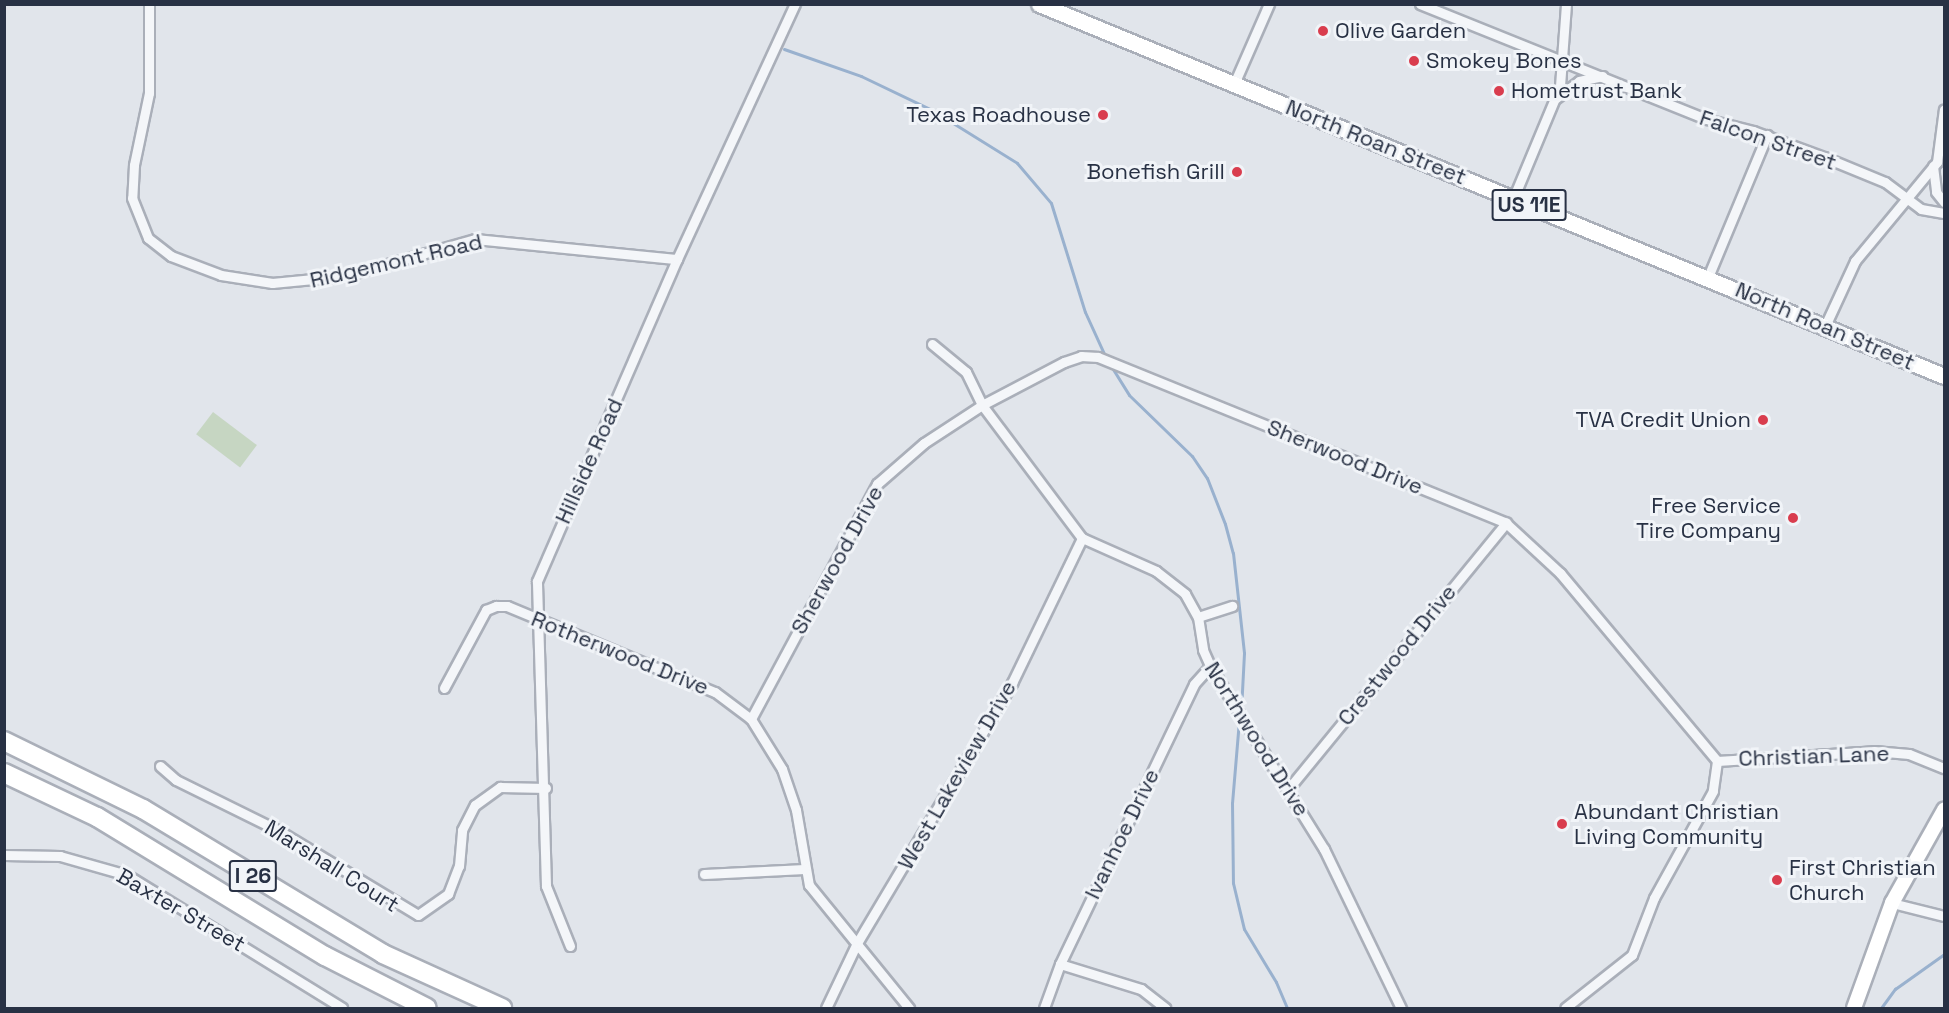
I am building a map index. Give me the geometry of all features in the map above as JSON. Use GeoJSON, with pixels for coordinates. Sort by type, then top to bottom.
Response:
{"type":"FeatureCollection","features":[{"type":"Feature","properties":{"kind":"highway","name":"I 26"},"geometry":{"type":"LineString","coordinates":[[4,741],[143,809],[383,954],[502,1008]]}},
{"type":"Feature","properties":{"kind":"highway","name":"I 26"},"geometry":{"type":"LineString","coordinates":[[4,773],[97,817],[325,956],[428,1008]]}},
{"type":"Feature","properties":{"kind":"main road","name":"North Roan Street"},"geometry":{"type":"LineString","coordinates":[[1039,4],[1708,277],[1944,376]]}},
{"type":"Feature","properties":{"kind":"street","name":"Ridgemont Road"},"geometry":{"type":"LineString","coordinates":[[149,4],[149,93],[134,165],[132,198],[148,238],[171,256],[221,275],[272,283],[345,276],[475,239],[677,259]]}},
{"type":"Feature","properties":{"kind":"street","name":"Hillside Road"},"geometry":{"type":"LineString","coordinates":[[570,946],[546,886],[546,788],[537,580],[677,259],[795,4]]}},
{"type":"Feature","properties":{"kind":"street"},"geometry":{"type":"LineString","coordinates":[[1233,84],[1269,4]]}},
{"type":"Feature","properties":{"kind":"street","name":"Falcon Street"},"geometry":{"type":"LineString","coordinates":[[1420,4],[1706,119],[1767,135],[1885,182],[1905,200],[1921,209],[1944,213]]}},
{"type":"Feature","properties":{"kind":"street"},"geometry":{"type":"LineString","coordinates":[[1513,199],[1554,100],[1564,63],[1566,4]]}},
{"type":"Feature","properties":{"kind":"street"},"geometry":{"type":"LineString","coordinates":[[1554,100],[1579,81],[1603,76]]}},
{"type":"Feature","properties":{"kind":"street"},"geometry":{"type":"LineString","coordinates":[[1825,326],[1855,261],[1933,166],[1941,150],[1944,109]]}},
{"type":"Feature","properties":{"kind":"street"},"geometry":{"type":"LineString","coordinates":[[1708,277],[1767,135]]}},
{"type":"Feature","properties":{"kind":"street"},"geometry":{"type":"LineString","coordinates":[[1933,166],[1936,192],[1944,202]]}},
{"type":"Feature","properties":{"kind":"street","name":"Northwood Drive"},"geometry":{"type":"LineString","coordinates":[[932,344],[966,372],[982,405],[1082,538],[1136,561],[1173,583],[1198,617],[1203,650],[1210,666],[1289,788],[1324,849],[1401,1008]]}},
{"type":"Feature","properties":{"kind":"street","name":"Sherwood Drive"},"geometry":{"type":"LineString","coordinates":[[751,719],[877,484],[924,443],[982,405],[1064,362],[1081,356],[1098,357],[1506,523],[1560,573],[1717,760]]}},
{"type":"Feature","properties":{"kind":"street","name":"Crestwood Drive"},"geometry":{"type":"LineString","coordinates":[[1289,788],[1506,523]]}},
{"type":"Feature","properties":{"kind":"street","name":"West Lakeview Drive"},"geometry":{"type":"LineString","coordinates":[[826,1008],[857,944],[1012,683],[1082,538]]}},
{"type":"Feature","properties":{"kind":"street","name":"Rotherwood Drive"},"geometry":{"type":"LineString","coordinates":[[444,688],[486,610],[507,606],[684,677],[715,692],[751,719],[790,788],[809,885],[909,1008]]}},
{"type":"Feature","properties":{"kind":"street"},"geometry":{"type":"LineString","coordinates":[[1198,617],[1232,606]]}},
{"type":"Feature","properties":{"kind":"street","name":"Ivanhoe Drive"},"geometry":{"type":"LineString","coordinates":[[1044,1008],[1060,964],[1194,684],[1210,666]]}},
{"type":"Feature","properties":{"kind":"street","name":"Christian Lane"},"geometry":{"type":"LineString","coordinates":[[1717,760],[1874,751],[1909,754],[1944,768]]}},
{"type":"Feature","properties":{"kind":"street"},"geometry":{"type":"LineString","coordinates":[[1565,1008],[1632,956],[1654,898],[1713,791],[1717,760]]}},
{"type":"Feature","properties":{"kind":"street","name":"Marshall Court"},"geometry":{"type":"LineString","coordinates":[[160,766],[176,780],[274,828],[418,915],[448,894],[459,866],[462,830],[476,805],[500,788],[546,788]]}},
{"type":"Feature","properties":{"kind":"street"},"geometry":{"type":"LineString","coordinates":[[1854,1008],[1892,903],[1944,810]]}},
{"type":"Feature","properties":{"kind":"street","name":"Baxter Street"},"geometry":{"type":"LineString","coordinates":[[4,855],[60,856],[127,875],[342,1008]]}},
{"type":"Feature","properties":{"kind":"street"},"geometry":{"type":"LineString","coordinates":[[704,874],[805,869]]}},
{"type":"Feature","properties":{"kind":"street"},"geometry":{"type":"LineString","coordinates":[[1892,903],[1944,916]]}},
{"type":"Feature","properties":{"kind":"street"},"geometry":{"type":"LineString","coordinates":[[1060,964],[1141,989],[1165,1008]]}},
{"type":"Feature","properties":{"kind":"green space"},"geometry":{"type":"Polygon","coordinates":[[[213,412],[257,445],[240,467],[196,434],[213,412]]]}},
{"type":"Feature","properties":{"kind":"waterway"},"geometry":{"type":"LineString","coordinates":[[784,49],[861,76],[932,110],[1017,163],[1051,203],[1085,312],[1106,358]]}},
{"type":"Feature","properties":{"kind":"waterway"},"geometry":{"type":"LineString","coordinates":[[1111,366],[1129,395],[1192,456],[1207,478],[1225,524],[1233,553],[1244,653],[1241,710]]}},
{"type":"Feature","properties":{"kind":"waterway"},"geometry":{"type":"LineString","coordinates":[[1239,720],[1232,803],[1233,883],[1244,929],[1276,982],[1287,1008]]}},
{"type":"Feature","properties":{"kind":"waterway"},"geometry":{"type":"LineString","coordinates":[[1881,1008],[1895,989],[1944,954]]}},
{"type":"Feature","properties":{"kind":"place","name":"Olive Garden"},"geometry":{"type":"Point","coordinates":[1323,31]}},
{"type":"Feature","properties":{"kind":"place","name":"Smokey Bones"},"geometry":{"type":"Point","coordinates":[1414,61]}},
{"type":"Feature","properties":{"kind":"place","name":"Hometrust Bank"},"geometry":{"type":"Point","coordinates":[1499,91]}},
{"type":"Feature","properties":{"kind":"place","name":"Texas Roadhouse"},"geometry":{"type":"Point","coordinates":[1103,115]}},
{"type":"Feature","properties":{"kind":"place","name":"Bonefish Grill"},"geometry":{"type":"Point","coordinates":[1237,172]}},
{"type":"Feature","properties":{"kind":"place","name":"TVA Credit Union"},"geometry":{"type":"Point","coordinates":[1763,420]}},
{"type":"Feature","properties":{"kind":"place","name":"Free Service Tire Company"},"geometry":{"type":"Point","coordinates":[1793,518]}},
{"type":"Feature","properties":{"kind":"place","name":"Abundant Christian Living Community"},"geometry":{"type":"Point","coordinates":[1562,824]}},
{"type":"Feature","properties":{"kind":"place","name":"First Christian Church"},"geometry":{"type":"Point","coordinates":[1777,880]}}]}
